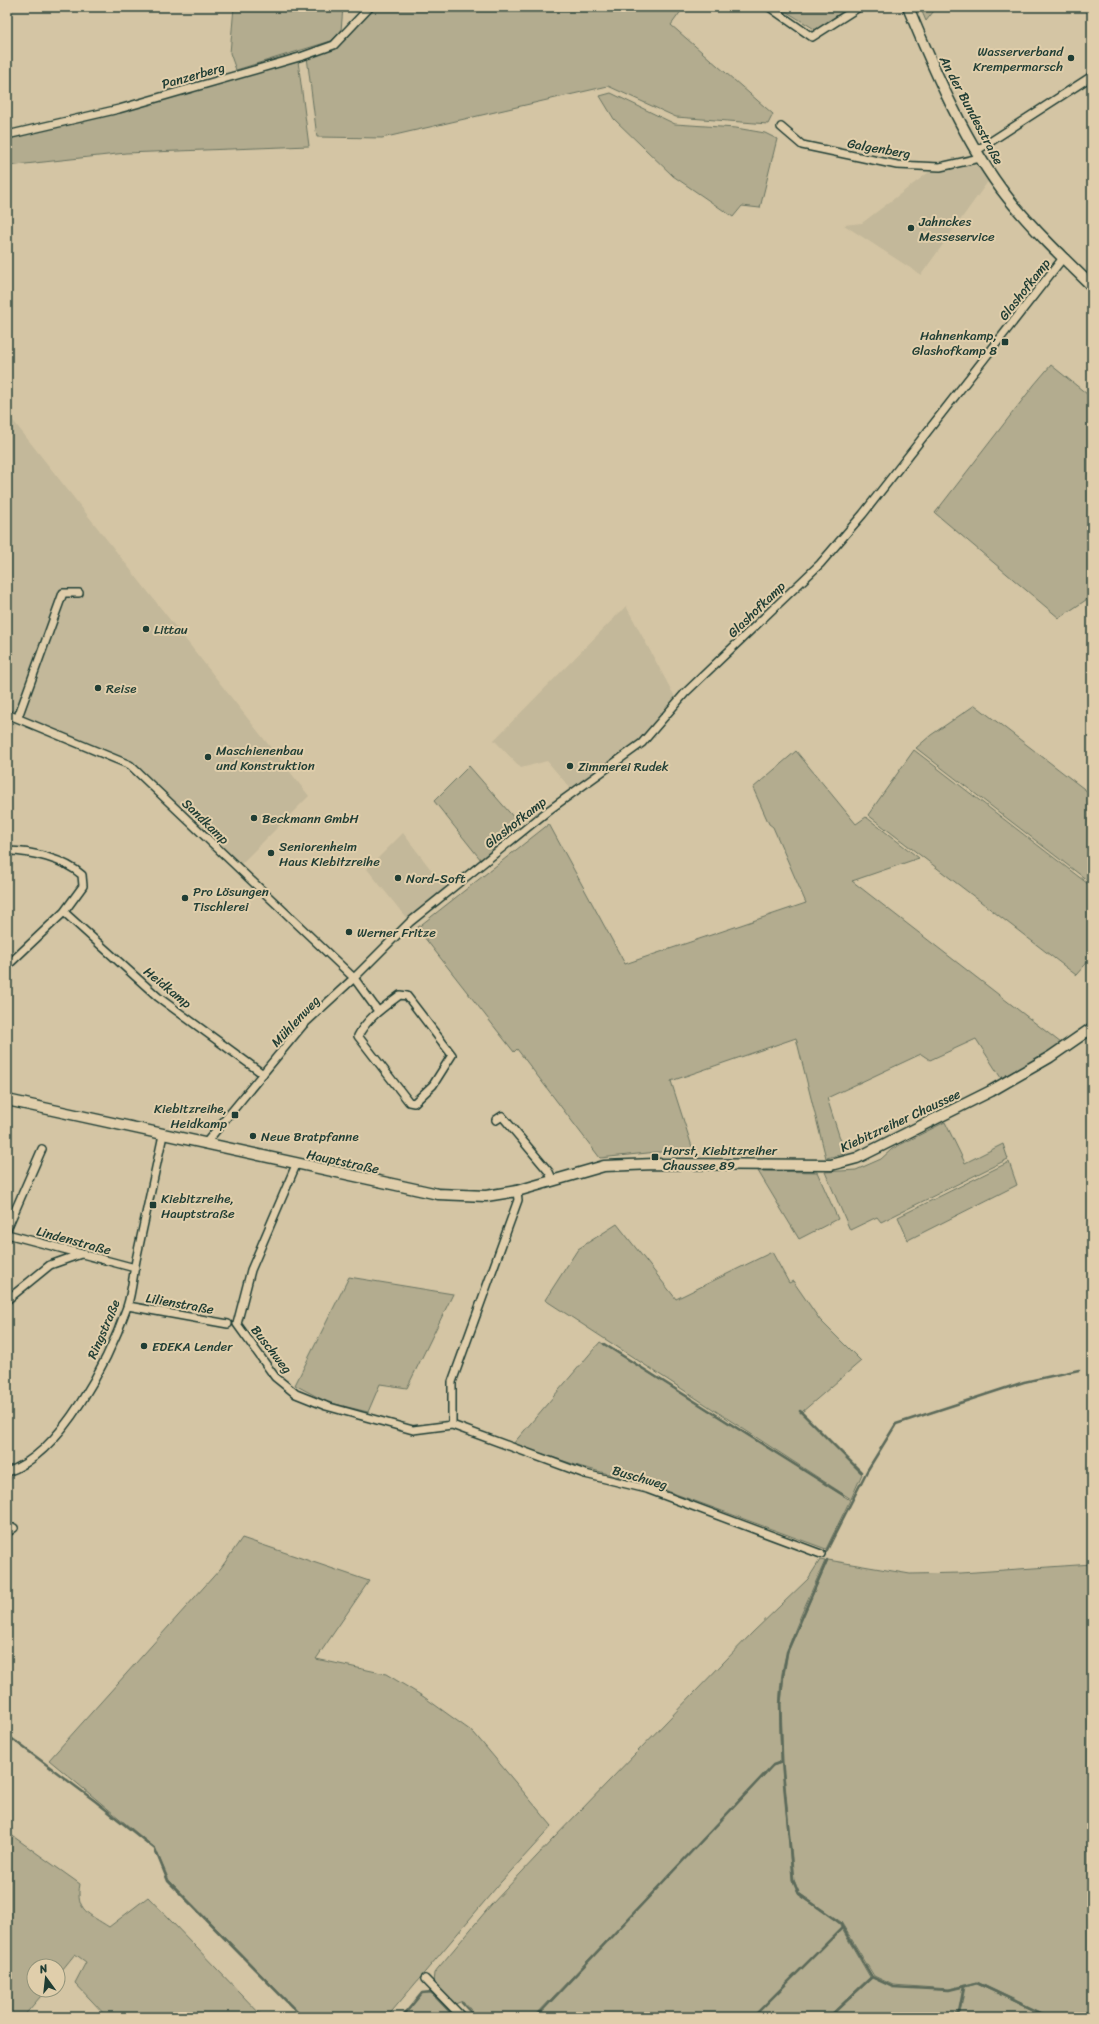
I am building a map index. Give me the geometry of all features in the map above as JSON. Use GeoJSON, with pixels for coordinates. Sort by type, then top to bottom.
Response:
{"type":"FeatureCollection","features":[{"type":"Feature","properties":{"kind":"street","name":"Panzerberg"},"geometry":{"type":"LineString","coordinates":[[7,134],[119,109],[309,54],[334,44],[370,7]]}},
{"type":"Feature","properties":{"kind":"street"},"geometry":{"type":"LineString","coordinates":[[769,7],[812,37],[859,7]]}},
{"type":"Feature","properties":{"kind":"street","name":"An der Bundesstraße"},"geometry":{"type":"LineString","coordinates":[[908,7],[928,56],[978,154],[1009,199],[1063,258],[1092,286]]}},
{"type":"Feature","properties":{"kind":"street"},"geometry":{"type":"LineString","coordinates":[[978,154],[1092,76]]}},
{"type":"Feature","properties":{"kind":"street","name":"Galgenberg"},"geometry":{"type":"LineString","coordinates":[[781,128],[802,145],[897,165],[940,167],[978,154]]}},
{"type":"Feature","properties":{"kind":"street","name":"Glashofkamp"},"geometry":{"type":"LineString","coordinates":[[410,922],[549,810],[642,743],[685,693],[820,564],[863,514],[1063,258]]}},
{"type":"Feature","properties":{"kind":"street"},"geometry":{"type":"LineString","coordinates":[[18,717],[63,593],[79,593]]}},
{"type":"Feature","properties":{"kind":"street","name":"Sandkamp"},"geometry":{"type":"LineString","coordinates":[[7,714],[18,717],[130,765],[354,978],[378,1011]]}},
{"type":"Feature","properties":{"kind":"street"},"geometry":{"type":"LineString","coordinates":[[7,851],[58,860],[71,865],[82,875],[83,886],[64,912],[7,966]]}},
{"type":"Feature","properties":{"kind":"street","name":"Heidkamp"},"geometry":{"type":"LineString","coordinates":[[64,912],[158,997],[263,1074]]}},
{"type":"Feature","properties":{"kind":"street","name":"Mühlenweg"},"geometry":{"type":"LineString","coordinates":[[205,1144],[303,1025],[354,978],[410,922]]}},
{"type":"Feature","properties":{"kind":"street"},"geometry":{"type":"LineString","coordinates":[[400,995],[407,996],[452,1055],[449,1062],[433,1085],[414,1103],[409,1102],[358,1036],[363,1027],[378,1011],[400,995]]}},
{"type":"Feature","properties":{"kind":"street","name":"Kiebitzreiher Chaussee"},"geometry":{"type":"LineString","coordinates":[[604,1166],[655,1164],[816,1166],[831,1165],[857,1158],[996,1088],[1050,1058],[1092,1028]]}},
{"type":"Feature","properties":{"kind":"street","name":"Hauptstraße"},"geometry":{"type":"LineString","coordinates":[[7,1100],[296,1165],[438,1194],[486,1196],[517,1191],[604,1166]]}},
{"type":"Feature","properties":{"kind":"street"},"geometry":{"type":"LineString","coordinates":[[496,1120],[502,1116],[549,1172],[553,1181]]}},
{"type":"Feature","properties":{"kind":"street","name":"Ringstraße"},"geometry":{"type":"LineString","coordinates":[[7,1472],[25,1464],[46,1448],[86,1395],[109,1350],[128,1306],[163,1135]]}},
{"type":"Feature","properties":{"kind":"street"},"geometry":{"type":"LineString","coordinates":[[7,1229],[42,1149]]}},
{"type":"Feature","properties":{"kind":"street","name":"Buschweg"},"geometry":{"type":"LineString","coordinates":[[296,1165],[251,1270],[238,1324],[275,1377],[296,1394],[326,1406],[413,1430],[452,1425],[585,1474],[647,1489],[821,1554]]}},
{"type":"Feature","properties":{"kind":"street"},"geometry":{"type":"LineString","coordinates":[[452,1425],[452,1382],[518,1200],[517,1191]]}},
{"type":"Feature","properties":{"kind":"street","name":"Lindenstraße"},"geometry":{"type":"LineString","coordinates":[[7,1234],[135,1268]]}},
{"type":"Feature","properties":{"kind":"street"},"geometry":{"type":"LineString","coordinates":[[7,1300],[50,1266],[81,1254]]}},
{"type":"Feature","properties":{"kind":"street","name":"Lilienstraße"},"geometry":{"type":"LineString","coordinates":[[128,1306],[228,1324]]}},
{"type":"Feature","properties":{"kind":"street"},"geometry":{"type":"LineString","coordinates":[[7,1533],[14,1528]]}},
{"type":"Feature","properties":{"kind":"street"},"geometry":{"type":"LineString","coordinates":[[424,1979],[462,2017]]}},
{"type":"Feature","properties":{"kind":"shaded area"},"geometry":{"type":"Polygon","coordinates":[[[234,7],[343,7],[341,31],[331,41],[236,70],[230,53],[234,7]]]}},
{"type":"Feature","properties":{"kind":"shaded area"},"geometry":{"type":"Polygon","coordinates":[[[372,7],[684,7],[671,25],[773,114],[768,124],[676,117],[608,86],[382,138],[317,137],[307,57],[334,46],[372,7]]]}},
{"type":"Feature","properties":{"kind":"shaded area"},"geometry":{"type":"Polygon","coordinates":[[[779,7],[841,7],[843,11],[816,30],[779,7]]]}},
{"type":"Feature","properties":{"kind":"shaded area"},"geometry":{"type":"Polygon","coordinates":[[[920,7],[937,7],[926,21],[920,7]]]}},
{"type":"Feature","properties":{"kind":"shaded area"},"geometry":{"type":"Polygon","coordinates":[[[298,61],[309,146],[126,153],[7,166],[7,137],[298,61]]]}},
{"type":"Feature","properties":{"kind":"shaded area"},"geometry":{"type":"Polygon","coordinates":[[[611,93],[675,124],[736,128],[765,133],[777,139],[760,208],[742,206],[733,217],[673,176],[614,119],[600,96],[611,93]]]}},
{"type":"Feature","properties":{"kind":"shaded area"},"geometry":{"type":"Polygon","coordinates":[[[978,165],[989,180],[921,275],[844,225],[862,223],[933,169],[978,165]]]}},
{"type":"Feature","properties":{"kind":"shaded area"},"geometry":{"type":"Polygon","coordinates":[[[1051,365],[1092,398],[1092,596],[1059,618],[935,513],[1051,365]]]}},
{"type":"Feature","properties":{"kind":"shaded area"},"geometry":{"type":"Polygon","coordinates":[[[7,413],[309,796],[236,869],[130,769],[17,722],[7,753],[7,413]]]}},
{"type":"Feature","properties":{"kind":"shaded area"},"geometry":{"type":"Polygon","coordinates":[[[626,606],[675,697],[639,740],[571,789],[547,761],[521,768],[494,740],[626,606]]]}},
{"type":"Feature","properties":{"kind":"shaded area"},"geometry":{"type":"Polygon","coordinates":[[[975,705],[1092,795],[1092,884],[916,748],[931,735],[975,705]]]}},
{"type":"Feature","properties":{"kind":"shaded area"},"geometry":{"type":"Polygon","coordinates":[[[914,750],[1092,887],[1092,957],[1076,975],[868,815],[914,750]]]}},
{"type":"Feature","properties":{"kind":"shaded area"},"geometry":{"type":"Polygon","coordinates":[[[796,751],[856,824],[866,817],[919,858],[852,881],[1061,1043],[1048,1053],[1001,1078],[976,1039],[930,1060],[921,1054],[827,1098],[845,1154],[826,1158],[796,1038],[671,1081],[694,1153],[657,1152],[600,1158],[517,1049],[514,1052],[417,928],[549,824],[625,964],[806,903],[773,827],[769,824],[753,788],[796,751]]]}},
{"type":"Feature","properties":{"kind":"shaded area"},"geometry":{"type":"Polygon","coordinates":[[[469,766],[522,827],[481,860],[434,801],[469,766]]]}},
{"type":"Feature","properties":{"kind":"shaded area"},"geometry":{"type":"Polygon","coordinates":[[[403,833],[445,888],[408,920],[367,869],[403,833]]]}},
{"type":"Feature","properties":{"kind":"shaded area"},"geometry":{"type":"Polygon","coordinates":[[[945,1122],[965,1163],[1003,1144],[1008,1159],[881,1222],[877,1217],[850,1230],[825,1172],[856,1170],[881,1159],[892,1149],[945,1122]]]}},
{"type":"Feature","properties":{"kind":"shaded area"},"geometry":{"type":"Polygon","coordinates":[[[1009,1162],[1017,1185],[908,1240],[898,1217],[1009,1162]]]}},
{"type":"Feature","properties":{"kind":"shaded area"},"geometry":{"type":"Polygon","coordinates":[[[758,1171],[817,1172],[838,1219],[799,1239],[758,1171]]]}},
{"type":"Feature","properties":{"kind":"shaded area"},"geometry":{"type":"Polygon","coordinates":[[[617,1224],[676,1299],[772,1252],[789,1283],[793,1281],[820,1320],[861,1361],[802,1412],[799,1411],[862,1474],[851,1499],[545,1300],[578,1249],[617,1224]]]}},
{"type":"Feature","properties":{"kind":"shaded area"},"geometry":{"type":"Polygon","coordinates":[[[349,1277],[453,1294],[407,1388],[380,1384],[368,1412],[327,1402],[295,1385],[349,1277]]]}},
{"type":"Feature","properties":{"kind":"shaded area"},"geometry":{"type":"Polygon","coordinates":[[[600,1342],[850,1500],[826,1549],[651,1485],[582,1467],[513,1444],[600,1342]]]}},
{"type":"Feature","properties":{"kind":"shaded area"},"geometry":{"type":"Polygon","coordinates":[[[242,1538],[369,1581],[316,1659],[386,1674],[424,1697],[474,1733],[552,1826],[501,1882],[387,2017],[303,2017],[169,1880],[155,1848],[49,1760],[221,1568],[242,1538]]]}},
{"type":"Feature","properties":{"kind":"shaded area"},"geometry":{"type":"Polygon","coordinates":[[[820,1560],[825,1561],[795,1629],[787,1652],[781,1678],[781,1761],[773,1765],[534,2017],[477,2017],[463,2001],[455,2004],[433,1983],[434,1973],[491,1905],[752,1633],[808,1579],[820,1560]]]}},
{"type":"Feature","properties":{"kind":"shaded area"},"geometry":{"type":"Polygon","coordinates":[[[828,1560],[910,1574],[961,1573],[1092,1564],[1092,2017],[1051,2017],[977,1982],[949,1989],[893,1985],[874,1976],[841,1922],[799,1893],[794,1880],[783,1762],[781,1704],[788,1652],[828,1560]]]}},
{"type":"Feature","properties":{"kind":"shaded area"},"geometry":{"type":"Polygon","coordinates":[[[782,1763],[792,1880],[798,1894],[839,1923],[841,1928],[753,2017],[536,2017],[773,1766],[782,1763]]]}},
{"type":"Feature","properties":{"kind":"shaded area"},"geometry":{"type":"Polygon","coordinates":[[[7,1832],[80,1884],[79,1893],[82,1906],[90,1915],[109,1927],[148,1897],[263,2017],[107,2017],[75,1983],[86,1962],[75,1954],[66,1965],[66,1958],[26,1958],[26,1998],[39,1998],[23,2017],[7,2017],[7,1832]]]}},
{"type":"Feature","properties":{"kind":"shaded area"},"geometry":{"type":"Polygon","coordinates":[[[842,1929],[870,1977],[828,2017],[754,2017],[842,1929]]]}},
{"type":"Feature","properties":{"kind":"shaded area"},"geometry":{"type":"Polygon","coordinates":[[[872,1978],[893,1987],[949,1990],[964,1987],[959,2012],[954,2017],[830,2017],[872,1978]]]}},
{"type":"Feature","properties":{"kind":"shaded area"},"geometry":{"type":"Polygon","coordinates":[[[977,1984],[1048,2017],[956,2017],[960,2013],[965,1987],[977,1984]]]}},
{"type":"Feature","properties":{"kind":"shaded area"},"geometry":{"type":"Polygon","coordinates":[[[422,1993],[431,1993],[454,2017],[403,2017],[422,1993]]]}},
{"type":"Feature","properties":{"kind":"waterway"},"geometry":{"type":"LineString","coordinates":[[604,1344],[843,1495]]}},
{"type":"Feature","properties":{"kind":"waterway"},"geometry":{"type":"LineString","coordinates":[[826,1552],[867,1471],[896,1424],[1024,1382],[1079,1370]]}},
{"type":"Feature","properties":{"kind":"waterway"},"geometry":{"type":"LineString","coordinates":[[800,1411],[861,1472]]}},
{"type":"Feature","properties":{"kind":"waterway"},"geometry":{"type":"LineString","coordinates":[[827,1560],[787,1652],[780,1704],[782,1762],[793,1880],[799,1894],[840,1923],[872,1977],[893,1987],[949,1990],[977,1983],[1049,2017]]}},
{"type":"Feature","properties":{"kind":"waterway"},"geometry":{"type":"LineString","coordinates":[[7,1735],[95,1801],[155,1849],[168,1881],[302,2017]]}},
{"type":"Feature","properties":{"kind":"waterway"},"geometry":{"type":"LineString","coordinates":[[536,2017],[773,1765],[782,1762]]}},
{"type":"Feature","properties":{"kind":"waterway"},"geometry":{"type":"LineString","coordinates":[[753,2017],[842,1928]]}},
{"type":"Feature","properties":{"kind":"waterway"},"geometry":{"type":"LineString","coordinates":[[829,2017],[872,1977]]}},
{"type":"Feature","properties":{"kind":"waterway"},"geometry":{"type":"LineString","coordinates":[[955,2017],[959,2012],[964,1986]]}},
{"type":"Feature","properties":{"kind":"waterway"},"geometry":{"type":"LineString","coordinates":[[402,2017],[422,1993],[431,1992],[455,2017]]}},
{"type":"Feature","properties":{"kind":"waterway"},"geometry":{"type":"LineString","coordinates":[[462,2003],[475,2017]]}},
{"type":"Feature","properties":{"kind":"place","name":"Wasserverband Krempermarsch"},"geometry":{"type":"Point","coordinates":[1071,58]}},
{"type":"Feature","properties":{"kind":"place","name":"Jahnckes Messeservice"},"geometry":{"type":"Point","coordinates":[911,228]}},
{"type":"Feature","properties":{"kind":"place","name":"Hahnenkamp, Glashofkamp 8"},"geometry":{"type":"Point","coordinates":[1005,342]}},
{"type":"Feature","properties":{"kind":"place","name":"Littau"},"geometry":{"type":"Point","coordinates":[146,629]}},
{"type":"Feature","properties":{"kind":"place","name":"Reise"},"geometry":{"type":"Point","coordinates":[98,688]}},
{"type":"Feature","properties":{"kind":"place","name":"Maschienenbau und Konstruktion"},"geometry":{"type":"Point","coordinates":[208,757]}},
{"type":"Feature","properties":{"kind":"place","name":"Zimmerei Rudek"},"geometry":{"type":"Point","coordinates":[570,766]}},
{"type":"Feature","properties":{"kind":"place","name":"Beckmann GmbH"},"geometry":{"type":"Point","coordinates":[254,818]}},
{"type":"Feature","properties":{"kind":"place","name":"Seniorenheim Haus Kiebitzreihe"},"geometry":{"type":"Point","coordinates":[271,853]}},
{"type":"Feature","properties":{"kind":"place","name":"Nord-Soft"},"geometry":{"type":"Point","coordinates":[398,878]}},
{"type":"Feature","properties":{"kind":"place","name":"Pro Lösungen Tischlerei"},"geometry":{"type":"Point","coordinates":[185,898]}},
{"type":"Feature","properties":{"kind":"place","name":"Werner Fritze"},"geometry":{"type":"Point","coordinates":[349,932]}},
{"type":"Feature","properties":{"kind":"place","name":"Kiebitzreihe, Heidkamp"},"geometry":{"type":"Point","coordinates":[235,1115]}},
{"type":"Feature","properties":{"kind":"place","name":"Neue Bratpfanne"},"geometry":{"type":"Point","coordinates":[253,1136]}},
{"type":"Feature","properties":{"kind":"place","name":"Horst, Kiebitzreiher Chaussee 89"},"geometry":{"type":"Point","coordinates":[655,1157]}},
{"type":"Feature","properties":{"kind":"place","name":"Kiebitzreihe, Hauptstraße"},"geometry":{"type":"Point","coordinates":[153,1205]}},
{"type":"Feature","properties":{"kind":"place","name":"EDEKA Lender"},"geometry":{"type":"Point","coordinates":[144,1346]}}]}
